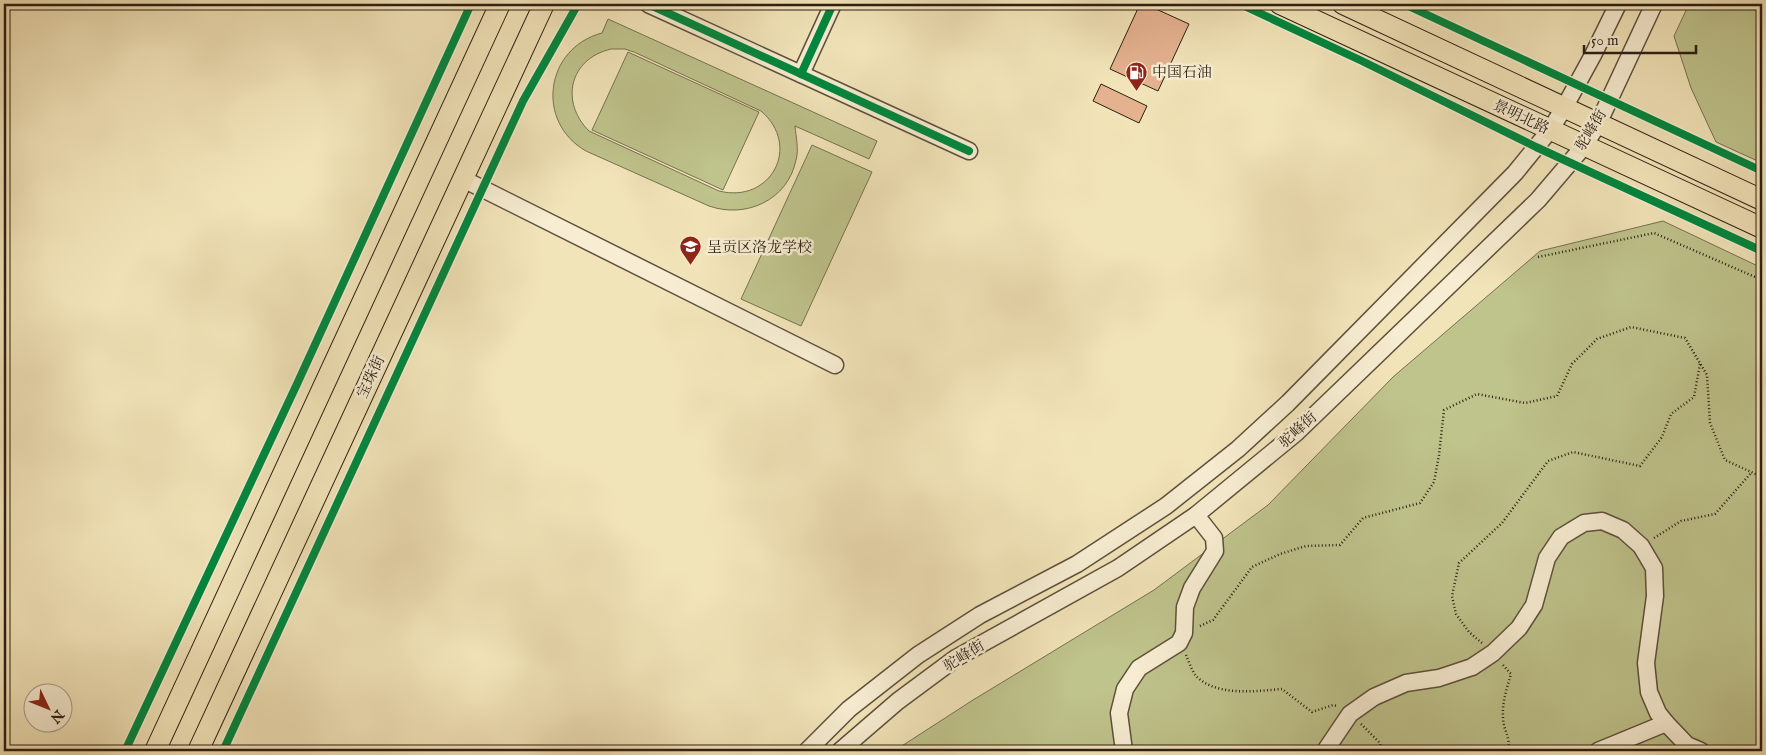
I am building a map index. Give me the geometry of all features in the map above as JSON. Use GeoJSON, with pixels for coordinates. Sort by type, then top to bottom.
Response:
{"type":"FeatureCollection","features":[{"type":"Feature","properties":{"kind":"main road"},"geometry":{"type":"LineString","coordinates":[[155,751],[500,4]]}},
{"type":"Feature","properties":{"kind":"main road","name":"宝珠街"},"geometry":{"type":"LineString","coordinates":[[198,751],[544,4]]}},
{"type":"Feature","properties":{"kind":"main road","name":"景明北路"},"geometry":{"type":"LineString","coordinates":[[1280,4],[1762,228]]}},
{"type":"Feature","properties":{"kind":"main road","name":"景明北路"},"geometry":{"type":"LineString","coordinates":[[1343,4],[1762,200]]}},
{"type":"Feature","properties":{"kind":"street"},"geometry":{"type":"LineString","coordinates":[[648,4],[969,151]]}},
{"type":"Feature","properties":{"kind":"street"},"geometry":{"type":"LineString","coordinates":[[801,74],[833,4]]}},
{"type":"Feature","properties":{"kind":"street","name":"驼峰街"},"geometry":{"type":"LineString","coordinates":[[807,751],[849,709],[918,655],[980,615],[1077,564],[1166,506],[1238,449],[1288,403],[1515,173],[1550,130],[1564,108],[1594,55],[1618,4]]}},
{"type":"Feature","properties":{"kind":"street","name":"驼峰街"},"geometry":{"type":"LineString","coordinates":[[840,751],[898,701],[956,658],[1118,568],[1196,515],[1296,433],[1538,200],[1584,146],[1598,124],[1654,4]]}},
{"type":"Feature","properties":{"kind":"street"},"geometry":{"type":"LineString","coordinates":[[463,179],[835,365]]}},
{"type":"Feature","properties":{"kind":"street"},"geometry":{"type":"LineString","coordinates":[[1124,751],[1119,713],[1125,689],[1138,668],[1181,638],[1188,598],[1192,588],[1215,551],[1214,538],[1196,515]]}},
{"type":"Feature","properties":{"kind":"street"},"geometry":{"type":"LineString","coordinates":[[1325,751],[1350,714],[1374,697],[1406,683],[1439,678],[1472,667],[1493,653],[1519,628],[1534,605],[1547,558],[1561,537],[1584,523],[1602,521],[1623,530],[1641,546],[1654,568],[1655,596],[1646,663],[1649,692],[1658,713],[1666,723],[1687,745],[1701,751]]}},
{"type":"Feature","properties":{"kind":"street"},"geometry":{"type":"LineString","coordinates":[[1598,751],[1666,723]]}},
{"type":"Feature","properties":{"kind":"path"},"geometry":{"type":"LineString","coordinates":[[1538,257],[1654,233],[1762,280]]}},
{"type":"Feature","properties":{"kind":"path"},"geometry":{"type":"LineString","coordinates":[[1381,751],[1380,743],[1346,710],[1333,705],[1312,712],[1282,689],[1250,692],[1216,688],[1196,676],[1181,638],[1213,620],[1252,567],[1280,554],[1306,546],[1340,545],[1362,518],[1420,502],[1434,482],[1440,455],[1444,410],[1477,394],[1525,403],[1557,396],[1572,364],[1597,339],[1631,327],[1685,338],[1707,376],[1710,423],[1725,460],[1762,478]]}},
{"type":"Feature","properties":{"kind":"path"},"geometry":{"type":"LineString","coordinates":[[1641,546],[1681,521],[1715,514],[1751,473]]}},
{"type":"Feature","properties":{"kind":"green space"},"geometry":{"type":"Polygon","coordinates":[[[1689,4],[1762,4],[1762,163],[1716,142],[1691,88],[1674,36],[1689,4]]]}},
{"type":"Feature","properties":{"kind":"green space"},"geometry":{"type":"Polygon","coordinates":[[[608,19],[877,141],[869,159],[795,126],[796,160],[784,186],[775,196],[751,208],[737,210],[709,206],[586,151],[570,138],[559,122],[554,105],[554,87],[558,69],[568,54],[583,41],[602,33],[608,19]],[[611,49],[597,54],[586,62],[578,72],[573,83],[574,107],[580,120],[589,131],[719,191],[737,193],[753,189],[766,181],[775,169],[779,155],[779,140],[773,125],[761,111],[625,49],[611,49]]]}},
{"type":"Feature","properties":{"kind":"green space"},"geometry":{"type":"Polygon","coordinates":[[[628,52],[759,112],[723,190],[592,130],[628,52]]]}},
{"type":"Feature","properties":{"kind":"green space"},"geometry":{"type":"Polygon","coordinates":[[[812,145],[872,172],[801,326],[741,299],[812,145]]]}},
{"type":"Feature","properties":{"kind":"green space"},"geometry":{"type":"Polygon","coordinates":[[[1663,221],[1762,268],[1762,751],[894,751],[973,700],[1154,590],[1268,505],[1393,377],[1540,251],[1663,221]]]}},
{"type":"Feature","properties":{"kind":"building"},"geometry":{"type":"Polygon","coordinates":[[[1140,4],[1145,4],[1189,24],[1158,91],[1110,69],[1140,4]]]}},
{"type":"Feature","properties":{"kind":"building"},"geometry":{"type":"Polygon","coordinates":[[[1101,84],[1147,106],[1139,123],[1093,101],[1101,84]]]}},
{"type":"Feature","properties":{"kind":"cycle path"},"geometry":{"type":"LineString","coordinates":[[125,751],[297,384],[471,4]]}},
{"type":"Feature","properties":{"kind":"cycle path"},"geometry":{"type":"LineString","coordinates":[[223,751],[523,101],[578,4]]}},
{"type":"Feature","properties":{"kind":"cycle path"},"geometry":{"type":"LineString","coordinates":[[648,4],[969,151]]}},
{"type":"Feature","properties":{"kind":"cycle path"},"geometry":{"type":"LineString","coordinates":[[801,74],[833,4]]}},
{"type":"Feature","properties":{"kind":"cycle path"},"geometry":{"type":"LineString","coordinates":[[1240,4],[1362,61],[1536,147],[1762,251]]}},
{"type":"Feature","properties":{"kind":"cycle path"},"geometry":{"type":"LineString","coordinates":[[1404,4],[1762,171]]}},
{"type":"Feature","properties":{"kind":"place","name":"中国石油"},"geometry":{"type":"Point","coordinates":[1136,91]}},
{"type":"Feature","properties":{"kind":"place","name":"呈贡区洛龙学校"},"geometry":{"type":"Point","coordinates":[691,266]}}]}
